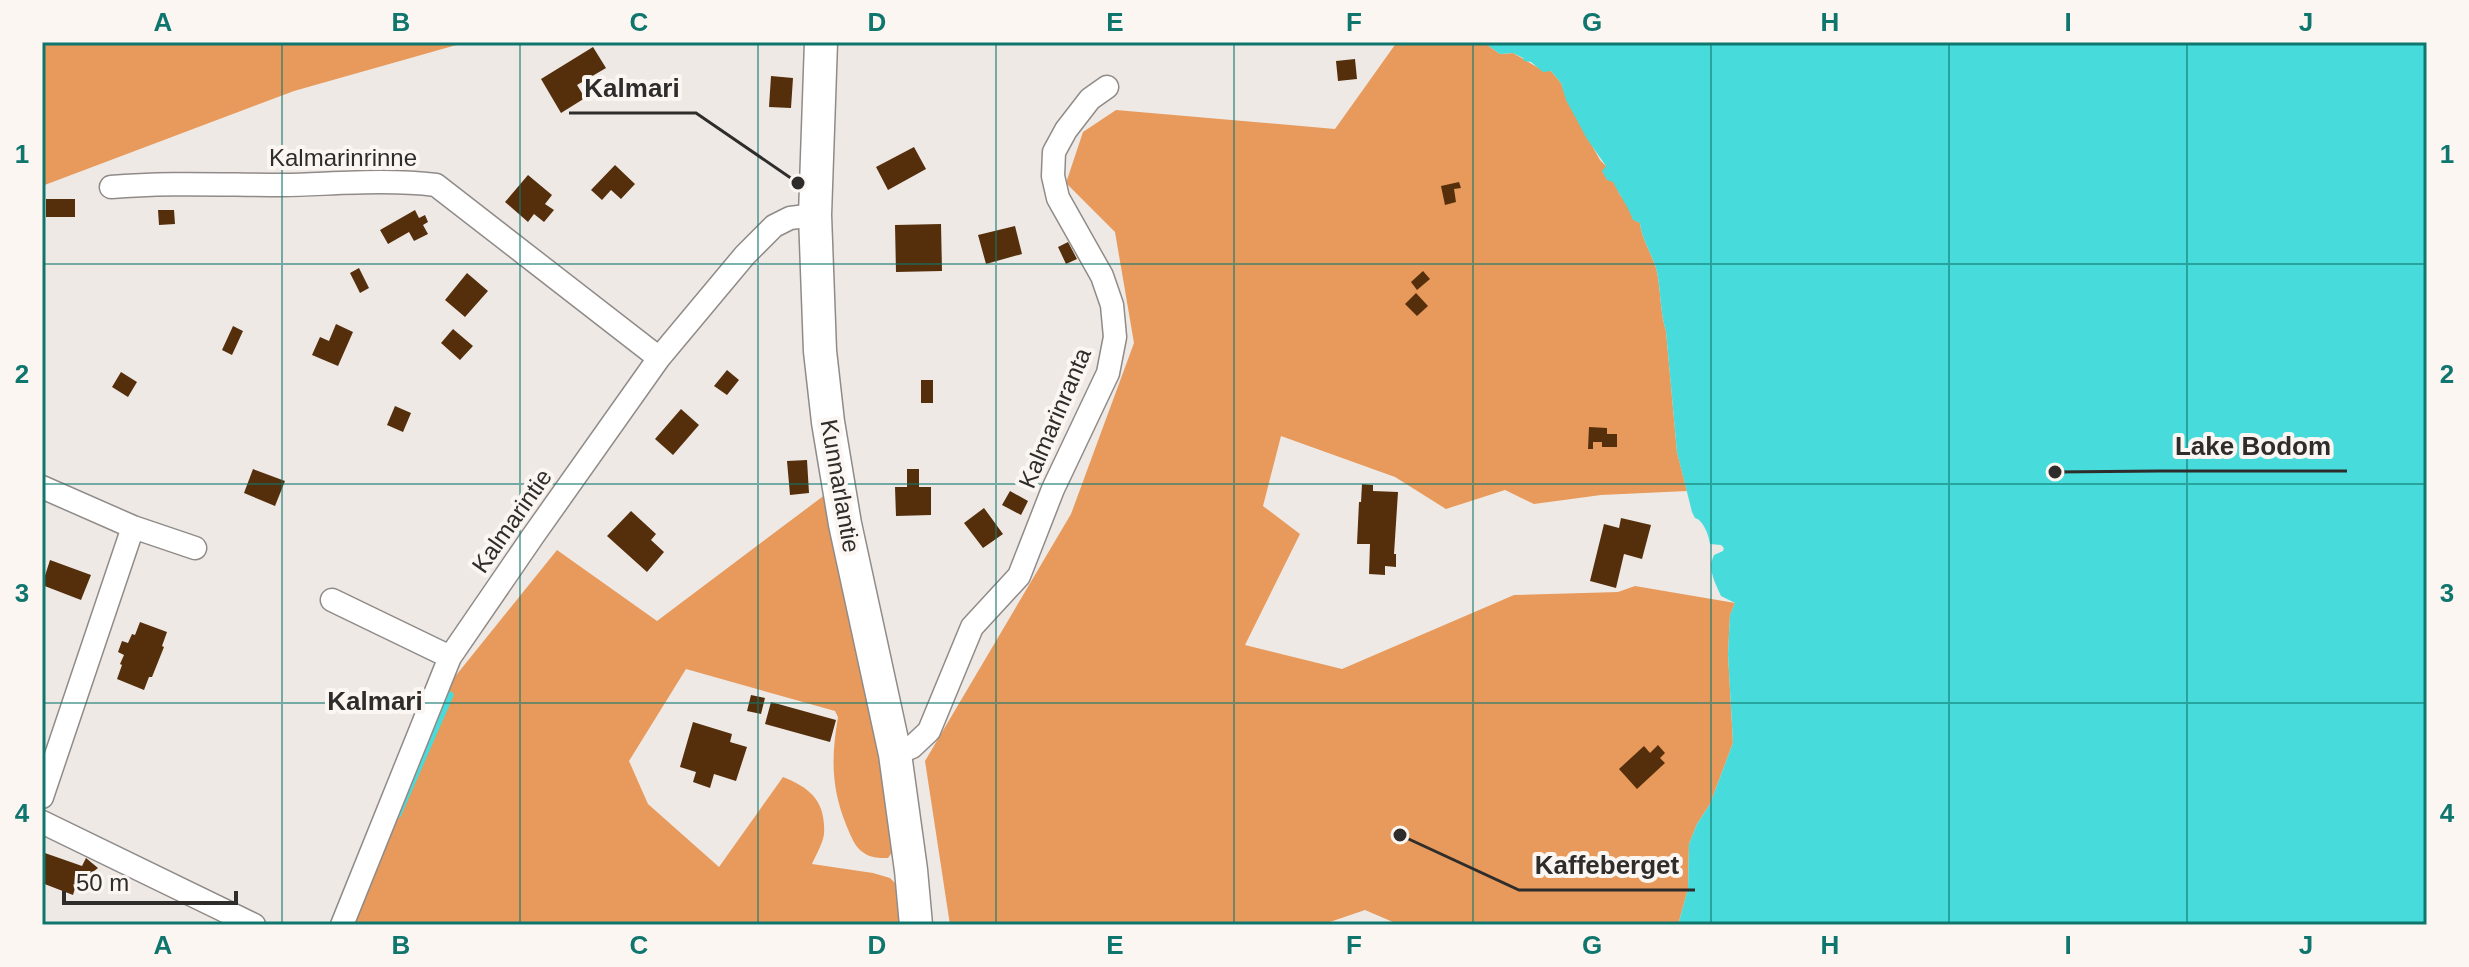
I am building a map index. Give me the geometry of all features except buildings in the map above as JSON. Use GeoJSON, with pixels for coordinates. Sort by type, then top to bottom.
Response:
{"type":"FeatureCollection","features":[{"type":"Feature","properties":{"kind":"main road","name":"Kunnarlantie"},"geometry":{"type":"LineString","coordinates":[[821,42],[815,215],[819,336],[828,422],[855,573],[895,754],[916,925]]}},
{"type":"Feature","properties":{"kind":"street","name":"Kalmarinranta"},"geometry":{"type":"LineString","coordinates":[[895,754],[912,747],[929,731],[972,627],[1019,576],[1053,489],[1108,373],[1115,337],[1112,305],[1102,276],[1058,198],[1053,176],[1054,152],[1066,130],[1090,99],[1107,87]]}},
{"type":"Feature","properties":{"kind":"street","name":"Kalmarinrinne"},"geometry":{"type":"LineString","coordinates":[[111,187],[152,183],[278,185],[407,182],[436,185],[659,358]]}},
{"type":"Feature","properties":{"kind":"street","name":"Kalmarintie"},"geometry":{"type":"LineString","coordinates":[[342,925],[450,657],[659,358],[745,255],[774,226],[790,218],[815,215]]}},
{"type":"Feature","properties":{"kind":"street"},"geometry":{"type":"LineString","coordinates":[[42,487],[133,527],[195,548]]}},
{"type":"Feature","properties":{"kind":"street"},"geometry":{"type":"LineString","coordinates":[[42,797],[133,527]]}},
{"type":"Feature","properties":{"kind":"street"},"geometry":{"type":"LineString","coordinates":[[332,600],[450,657]]}},
{"type":"Feature","properties":{"kind":"street"},"geometry":{"type":"LineString","coordinates":[[42,822],[254,925]]}},
{"type":"Feature","properties":{"kind":"shaded area"},"geometry":{"type":"Polygon","coordinates":[[[42,42],[467,42],[294,91],[42,186],[42,42]]]}},
{"type":"Feature","properties":{"kind":"shaded area"},"geometry":{"type":"Polygon","coordinates":[[[1397,42],[1483,42],[1500,54],[1513,53],[1542,70],[1551,71],[1561,83],[1567,100],[1633,219],[1640,223],[1655,266],[1666,331],[1677,452],[1687,491],[1601,495],[1534,504],[1505,490],[1446,509],[1395,477],[1281,436],[1263,506],[1300,534],[1245,645],[1342,669],[1514,595],[1618,592],[1635,586],[1735,603],[1730,615],[1728,654],[1733,743],[1710,804],[1689,844],[1688,889],[1678,925],[1400,925],[1365,910],[1321,925],[950,925],[925,761],[1071,514],[1134,343],[1115,232],[1066,183],[1083,132],[1116,110],[1335,129],[1397,42]]]}},
{"type":"Feature","properties":{"kind":"shaded area"},"geometry":{"type":"Polygon","coordinates":[[[830,491],[899,843],[888,858],[873,857],[861,851],[842,813],[834,773],[838,717],[835,711],[686,669],[629,761],[648,804],[719,867],[783,777],[802,786],[815,798],[824,823],[821,845],[812,864],[890,878],[904,892],[906,925],[352,925],[445,689],[557,550],[657,621],[830,491]]]}},
{"type":"Feature","properties":{"kind":"water"},"geometry":{"type":"Polygon","coordinates":[[[1483,42],[2427,42],[2427,925],[1678,925],[1688,889],[1689,844],[1710,804],[1733,743],[1728,654],[1730,615],[1735,603],[1721,596],[1711,565],[1714,555],[1724,548],[1710,544],[1705,528],[1692,512],[1677,452],[1666,331],[1657,272],[1640,223],[1633,220],[1613,182],[1607,180],[1602,171],[1606,166],[1587,139],[1566,100],[1561,83],[1551,71],[1543,72],[1513,53],[1500,54],[1483,42]]]}},
{"type":"Feature","properties":{"kind":"waterway"},"geometry":{"type":"LineString","coordinates":[[398,814],[450,695]]}},
{"type":"Feature","properties":{"kind":"place","name":"Kalmari"},"geometry":{"type":"Point","coordinates":[798,183]}},
{"type":"Feature","properties":{"kind":"place","name":"Lake Bodom"},"geometry":{"type":"Point","coordinates":[2055,472]}},
{"type":"Feature","properties":{"kind":"place","name":"Kaffeberget"},"geometry":{"type":"Point","coordinates":[1400,835]}},
{"type":"Feature","properties":{"kind":"district","name":"Kalmari"},"geometry":{"type":"Point","coordinates":[375,701]}}]}
